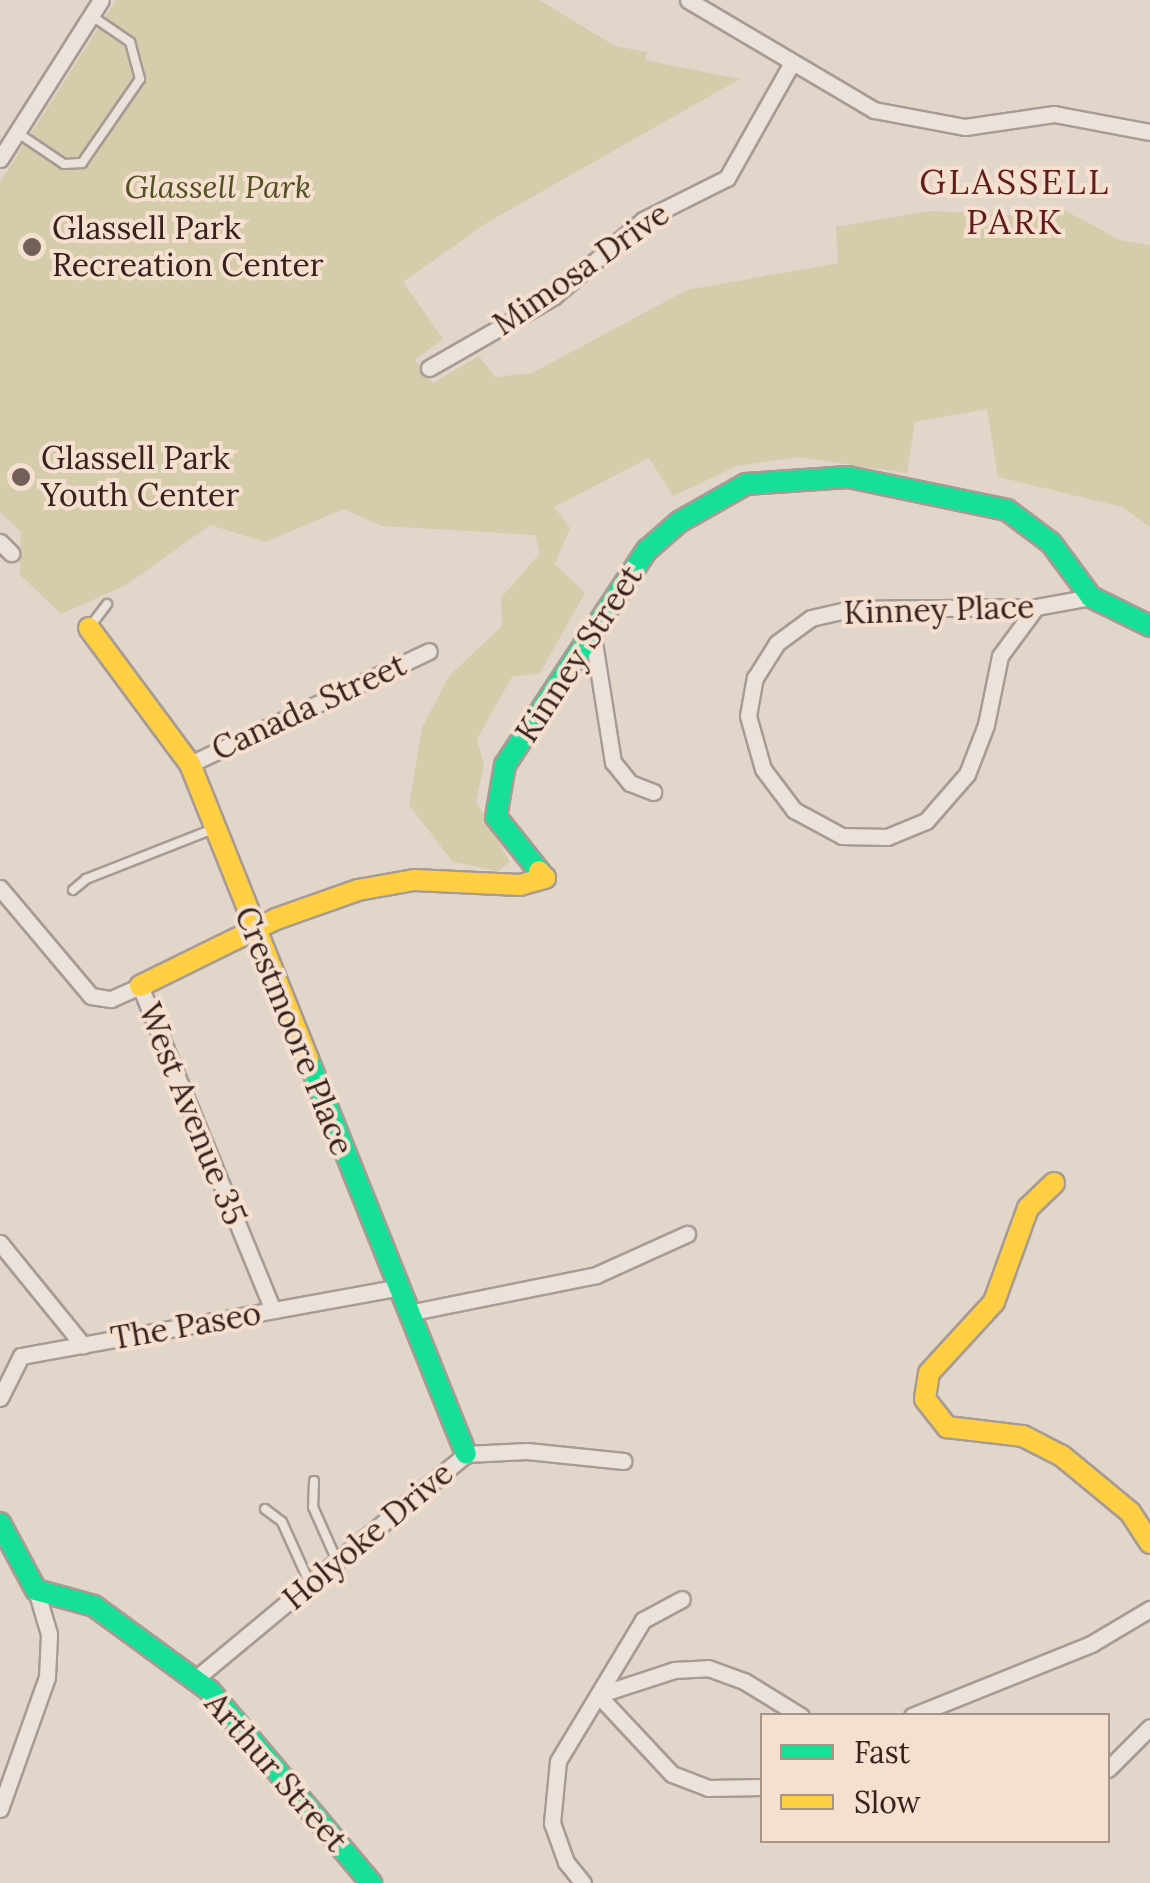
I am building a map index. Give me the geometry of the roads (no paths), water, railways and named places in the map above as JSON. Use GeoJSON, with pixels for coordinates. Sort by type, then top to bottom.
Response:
{"type":"FeatureCollection","features":[{"type":"Feature","properties":{"kind":"street"},"geometry":{"type":"LineString","coordinates":[[688,0],[790,66],[874,110],[946,126],[1036,113],[1150,132]]}},
{"type":"Feature","properties":{"kind":"street"},"geometry":{"type":"LineString","coordinates":[[0,160],[96,5]]}},
{"type":"Feature","properties":{"kind":"street","name":"Mimosa Drive"},"geometry":{"type":"LineString","coordinates":[[429,368],[553,297],[643,220],[727,178],[790,66]]}},
{"type":"Feature","properties":{"kind":"street","name":"Kinney Street"},"geometry":{"type":"LineString","coordinates":[[140,986],[320,902],[386,882],[520,885],[545,878],[503,832],[496,817],[497,784],[660,536],[746,484],[774,478],[848,477],[1007,510],[1051,543],[1092,597],[1150,626]]}},
{"type":"Feature","properties":{"kind":"street","name":"Kinney Place"},"geometry":{"type":"LineString","coordinates":[[1036,608],[1000,656],[978,748],[942,808],[887,837],[823,829],[782,796],[750,734],[755,678],[777,643],[830,612],[1036,608],[1092,597]]}},
{"type":"Feature","properties":{"kind":"street","name":"Crestmoore Place"},"geometry":{"type":"LineString","coordinates":[[89,628],[190,764],[254,934],[466,1454]]}},
{"type":"Feature","properties":{"kind":"street"},"geometry":{"type":"LineString","coordinates":[[593,636],[613,762],[630,784],[653,792]]}},
{"type":"Feature","properties":{"kind":"street","name":"Canada Street"},"geometry":{"type":"LineString","coordinates":[[190,764],[429,650]]}},
{"type":"Feature","properties":{"kind":"street","name":"West Avenue 35"},"geometry":{"type":"LineString","coordinates":[[0,888],[92,996],[111,999],[140,986],[272,1310]]}},
{"type":"Feature","properties":{"kind":"street"},"geometry":{"type":"LineString","coordinates":[[1054,1183],[1028,1208],[994,1302],[928,1373],[925,1400],[947,1427],[1023,1436],[1062,1456],[1130,1512],[1150,1543]]}},
{"type":"Feature","properties":{"kind":"street"},"geometry":{"type":"LineString","coordinates":[[408,1313],[596,1275],[686,1234]]}},
{"type":"Feature","properties":{"kind":"street"},"geometry":{"type":"LineString","coordinates":[[0,1244],[83,1345]]}},
{"type":"Feature","properties":{"kind":"street","name":"The Paseo"},"geometry":{"type":"LineString","coordinates":[[0,1398],[21,1356],[398,1288]]}},
{"type":"Feature","properties":{"kind":"street","name":"Holyoke Drive"},"geometry":{"type":"LineString","coordinates":[[194,1680],[466,1454],[545,1452],[623,1461]]}},
{"type":"Feature","properties":{"kind":"street"},"geometry":{"type":"LineString","coordinates":[[0,1523],[36,1590],[48,1634],[46,1678],[0,1809]]}},
{"type":"Feature","properties":{"kind":"street","name":"Arthur Street"},"geometry":{"type":"LineString","coordinates":[[36,1590],[94,1606],[194,1680],[371,1883]]}},
{"type":"Feature","properties":{"kind":"street"},"geometry":{"type":"LineString","coordinates":[[583,1883],[557,1842],[550,1804],[558,1761],[643,1620],[682,1599]]}},
{"type":"Feature","properties":{"kind":"street"},"geometry":{"type":"LineString","coordinates":[[920,1713],[1092,1644],[1150,1609]]}},
{"type":"Feature","properties":{"kind":"street"},"geometry":{"type":"LineString","coordinates":[[598,1695],[674,1670],[708,1668],[744,1680],[793,1713]]}},
{"type":"Feature","properties":{"kind":"street"},"geometry":{"type":"LineString","coordinates":[[598,1695],[672,1774],[708,1788],[760,1786]]}},
{"type":"Feature","properties":{"kind":"street"},"geometry":{"type":"LineString","coordinates":[[1110,1768],[1150,1728]]}},
{"type":"Feature","properties":{"kind":"lane"},"geometry":{"type":"LineString","coordinates":[[18,133],[64,164],[82,163],[140,79],[130,42],[96,5]]}},
{"type":"Feature","properties":{"kind":"lane"},"geometry":{"type":"LineString","coordinates":[[89,628],[107,604]]}},
{"type":"Feature","properties":{"kind":"lane"},"geometry":{"type":"LineString","coordinates":[[74,890],[213,829]]}},
{"type":"Feature","properties":{"kind":"lane"},"geometry":{"type":"LineString","coordinates":[[314,1481],[313,1506],[337,1561]]}},
{"type":"Feature","properties":{"kind":"lane"},"geometry":{"type":"LineString","coordinates":[[266,1509],[282,1522],[310,1584]]}},
{"type":"Feature","properties":{"kind":"place","name":"Glassell Park Recreation Center"},"geometry":{"type":"Point","coordinates":[32,247]}},
{"type":"Feature","properties":{"kind":"place","name":"Glassell Park Youth Center"},"geometry":{"type":"Point","coordinates":[21,477]}},
{"type":"Feature","properties":{"kind":"district","name":"GLASSELL PARK"},"geometry":{"type":"Point","coordinates":[1015,202]}},
{"type":"Feature","properties":{"kind":"park label","name":"Glassell Park"},"geometry":{"type":"Point","coordinates":[218,187]}}]}
